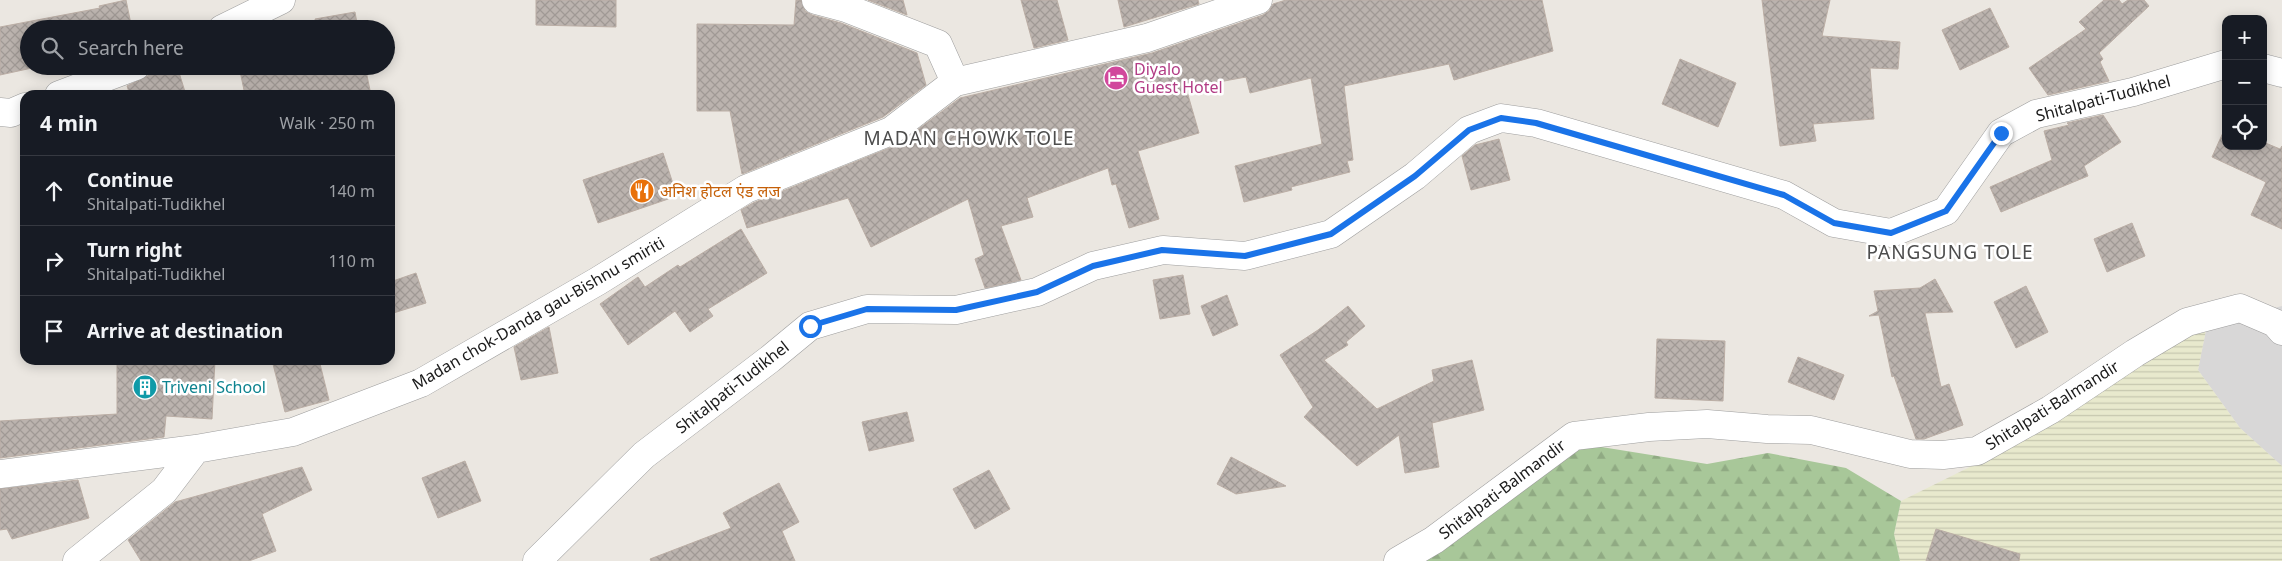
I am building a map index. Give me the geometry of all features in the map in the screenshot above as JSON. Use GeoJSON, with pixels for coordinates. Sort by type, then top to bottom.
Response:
{"type":"FeatureCollection","features":[{"type":"Feature","properties":{"kind":"street"},"geometry":{"type":"LineString","coordinates":[[240,20],[281,0]]}},
{"type":"Feature","properties":{"kind":"street"},"geometry":{"type":"LineString","coordinates":[[816,0],[846,8],[938,44],[955,82],[1147,38],[1258,0]]}},
{"type":"Feature","properties":{"kind":"street","name":"Shitalpati-Tudikhel"},"geometry":{"type":"LineString","coordinates":[[537,561],[644,455],[770,359],[810,326],[867,309],[956,310],[1037,292],[1093,266],[1162,250],[1245,256],[1331,234],[1415,176],[1469,130],[1501,118],[1536,123],[1784,195],[1834,223],[1891,233],[1946,211],[2001,133],[2036,114],[2133,92],[2222,65]]}},
{"type":"Feature","properties":{"kind":"street"},"geometry":{"type":"LineString","coordinates":[[2267,69],[2282,73]]}},
{"type":"Feature","properties":{"kind":"street"},"geometry":{"type":"LineString","coordinates":[[72,90],[112,75]]}},
{"type":"Feature","properties":{"kind":"street","name":"Madan chok-Danda gau-Bishnu smiriti"},"geometry":{"type":"LineString","coordinates":[[0,474],[196,449],[293,432],[421,383],[598,282],[746,189],[891,131],[955,82]]}},
{"type":"Feature","properties":{"kind":"street"},"geometry":{"type":"LineString","coordinates":[[0,112],[11,113],[20,110]]}},
{"type":"Feature","properties":{"kind":"street","name":"Shitalpati-Balmandir"},"geometry":{"type":"LineString","coordinates":[[1398,561],[1434,540],[1574,436],[1648,427],[1706,424],[1767,429],[1811,430],[1910,454],[1977,451],[2050,410],[2135,353],[2187,322],[2240,308],[2274,323],[2282,331]]}},
{"type":"Feature","properties":{"kind":"street"},"geometry":{"type":"LineString","coordinates":[[78,561],[164,491],[196,449]]}},
{"type":"Feature","properties":{"kind":"shaded area"},"geometry":{"type":"Polygon","coordinates":[[[2282,306],[2282,466],[2240,428],[2198,370],[2207,325],[2282,306]]]}},
{"type":"Feature","properties":{"kind":"green space"},"geometry":{"type":"Polygon","coordinates":[[[2207,325],[2198,370],[2240,428],[2282,466],[2282,561],[1900,561],[1894,534],[1901,501],[1994,455],[2044,427],[2207,325]]]}},
{"type":"Feature","properties":{"kind":"green space"},"geometry":{"type":"Polygon","coordinates":[[[1583,444],[1707,464],[1768,453],[1846,468],[1901,501],[1894,534],[1900,561],[1391,561],[1583,444]]]}},
{"type":"Feature","properties":{"kind":"building"},"geometry":{"type":"Polygon","coordinates":[[[126,0],[130,20],[37,20],[100,8],[99,6],[126,0]]]}},
{"type":"Feature","properties":{"kind":"building"},"geometry":{"type":"Polygon","coordinates":[[[536,0],[616,0],[616,27],[536,25],[536,0]]]}},
{"type":"Feature","properties":{"kind":"building"},"geometry":{"type":"Polygon","coordinates":[[[796,0],[801,0],[805,11],[812,15],[841,23],[917,53],[926,85],[883,117],[742,174],[730,111],[697,111],[697,24],[794,25],[796,0]]]}},
{"type":"Feature","properties":{"kind":"building"},"geometry":{"type":"Polygon","coordinates":[[[868,0],[903,0],[907,15],[868,0]]]}},
{"type":"Feature","properties":{"kind":"building"},"geometry":{"type":"Polygon","coordinates":[[[1021,0],[1057,0],[1068,40],[1034,48],[1021,0]]]}},
{"type":"Feature","properties":{"kind":"building"},"geometry":{"type":"Polygon","coordinates":[[[1118,0],[1198,0],[1199,4],[1124,27],[1118,0]]]}},
{"type":"Feature","properties":{"kind":"building"},"geometry":{"type":"Polygon","coordinates":[[[1286,0],[1542,0],[1553,51],[1454,80],[1449,64],[1344,86],[1353,160],[1347,161],[1350,172],[1291,187],[1292,190],[1244,202],[1235,166],[1322,144],[1311,78],[1250,93],[1246,77],[1186,88],[1199,133],[1138,151],[1159,219],[1129,228],[1116,184],[1112,185],[1108,168],[1027,198],[1033,217],[1001,226],[1021,280],[985,288],[975,259],[984,255],[968,199],[871,247],[848,198],[747,228],[741,210],[753,203],[897,145],[960,98],[1152,53],[1263,15],[1269,11],[1273,4],[1286,0]]]}},
{"type":"Feature","properties":{"kind":"building"},"geometry":{"type":"Polygon","coordinates":[[[1762,0],[1830,0],[1822,36],[1900,42],[1898,69],[1870,68],[1874,119],[1813,124],[1816,141],[1780,146],[1762,0]]]}},
{"type":"Feature","properties":{"kind":"building"},"geometry":{"type":"Polygon","coordinates":[[[2104,0],[2119,0],[2122,4],[2128,0],[2144,0],[2149,6],[2099,53],[2103,59],[2100,62],[2109,81],[2048,95],[2029,68],[2086,29],[2079,22],[2104,0]]]}},
{"type":"Feature","properties":{"kind":"building"},"geometry":{"type":"Polygon","coordinates":[[[1990,8],[2009,47],[1960,70],[1942,30],[1990,8]]]}},
{"type":"Feature","properties":{"kind":"building"},"geometry":{"type":"Polygon","coordinates":[[[355,12],[356,20],[315,20],[355,12]]]}},
{"type":"Feature","properties":{"kind":"building"},"geometry":{"type":"Polygon","coordinates":[[[20,23],[20,71],[0,75],[0,27],[20,23]]]}},
{"type":"Feature","properties":{"kind":"building"},"geometry":{"type":"Polygon","coordinates":[[[1680,59],[1736,83],[1718,127],[1662,104],[1680,59]]]}},
{"type":"Feature","properties":{"kind":"building"},"geometry":{"type":"Polygon","coordinates":[[[180,75],[184,90],[128,90],[127,86],[148,76],[180,75]]]}},
{"type":"Feature","properties":{"kind":"building"},"geometry":{"type":"Polygon","coordinates":[[[241,75],[367,75],[370,90],[244,90],[241,75]]]}},
{"type":"Feature","properties":{"kind":"building"},"geometry":{"type":"Polygon","coordinates":[[[2103,115],[2121,142],[2084,166],[2088,176],[2001,212],[1990,187],[2052,160],[2044,131],[2069,125],[2067,123],[2103,115]]]}},
{"type":"Feature","properties":{"kind":"building"},"geometry":{"type":"Polygon","coordinates":[[[2222,135],[2222,150],[2267,150],[2267,144],[2280,149],[2282,146],[2282,229],[2251,215],[2266,182],[2212,157],[2222,135]]]}},
{"type":"Feature","properties":{"kind":"building"},"geometry":{"type":"Polygon","coordinates":[[[1499,139],[1510,180],[1471,190],[1462,156],[1475,145],[1499,139]]]}},
{"type":"Feature","properties":{"kind":"building"},"geometry":{"type":"Polygon","coordinates":[[[663,153],[677,196],[598,223],[583,180],[663,153]]]}},
{"type":"Feature","properties":{"kind":"building"},"geometry":{"type":"Polygon","coordinates":[[[2132,223],[2145,256],[2107,272],[2094,239],[2132,223]]]}},
{"type":"Feature","properties":{"kind":"building"},"geometry":{"type":"Polygon","coordinates":[[[741,229],[767,273],[708,309],[713,316],[690,332],[675,311],[628,345],[600,304],[638,277],[645,287],[678,265],[680,267],[741,229]]]}},
{"type":"Feature","properties":{"kind":"building"},"geometry":{"type":"Polygon","coordinates":[[[416,273],[426,303],[395,312],[395,280],[416,273]]]}},
{"type":"Feature","properties":{"kind":"building"},"geometry":{"type":"Polygon","coordinates":[[[1183,275],[1190,314],[1160,319],[1153,280],[1183,275]]]}},
{"type":"Feature","properties":{"kind":"building"},"geometry":{"type":"Polygon","coordinates":[[[1935,279],[1953,312],[1925,313],[1941,387],[1949,384],[1963,425],[1924,439],[1916,439],[1894,376],[1892,377],[1879,315],[1869,316],[1878,311],[1874,291],[1920,288],[1935,279]]]}},
{"type":"Feature","properties":{"kind":"building"},"geometry":{"type":"Polygon","coordinates":[[[2026,286],[2048,332],[2016,348],[1994,302],[2026,286]]]}},
{"type":"Feature","properties":{"kind":"building"},"geometry":{"type":"Polygon","coordinates":[[[1227,295],[1238,325],[1213,336],[1201,306],[1227,295]]]}},
{"type":"Feature","properties":{"kind":"building"},"geometry":{"type":"Polygon","coordinates":[[[1348,306],[1365,326],[1346,342],[1348,345],[1324,360],[1377,409],[1434,381],[1432,370],[1472,360],[1484,410],[1432,423],[1439,467],[1405,473],[1399,435],[1357,466],[1304,417],[1313,407],[1280,355],[1318,330],[1348,306]]]}},
{"type":"Feature","properties":{"kind":"building"},"geometry":{"type":"Polygon","coordinates":[[[549,327],[558,373],[521,380],[514,347],[549,327]]]}},
{"type":"Feature","properties":{"kind":"building"},"geometry":{"type":"Polygon","coordinates":[[[1657,339],[1725,341],[1723,401],[1655,398],[1657,339]]]}},
{"type":"Feature","properties":{"kind":"building"},"geometry":{"type":"Polygon","coordinates":[[[1798,357],[1844,375],[1834,400],[1788,382],[1798,357]]]}},
{"type":"Feature","properties":{"kind":"building"},"geometry":{"type":"Polygon","coordinates":[[[117,365],[215,365],[212,419],[166,416],[164,437],[0,458],[0,421],[117,414],[117,365]]]}},
{"type":"Feature","properties":{"kind":"building"},"geometry":{"type":"Polygon","coordinates":[[[273,365],[320,365],[329,400],[285,412],[273,365]]]}},
{"type":"Feature","properties":{"kind":"building"},"geometry":{"type":"Polygon","coordinates":[[[907,412],[914,441],[869,451],[862,422],[907,412]]]}},
{"type":"Feature","properties":{"kind":"building"},"geometry":{"type":"Polygon","coordinates":[[[1231,457],[1286,486],[1236,494],[1217,484],[1231,457]]]}},
{"type":"Feature","properties":{"kind":"building"},"geometry":{"type":"Polygon","coordinates":[[[465,461],[481,501],[438,518],[422,478],[465,461]]]}},
{"type":"Feature","properties":{"kind":"building"},"geometry":{"type":"Polygon","coordinates":[[[302,467],[312,490],[262,514],[276,551],[249,561],[141,561],[128,540],[175,502],[302,467]]]}},
{"type":"Feature","properties":{"kind":"building"},"geometry":{"type":"Polygon","coordinates":[[[989,470],[1010,509],[975,529],[953,489],[989,470]]]}},
{"type":"Feature","properties":{"kind":"building"},"geometry":{"type":"Polygon","coordinates":[[[78,480],[89,518],[12,539],[7,529],[0,530],[0,489],[78,480]]]}},
{"type":"Feature","properties":{"kind":"building"},"geometry":{"type":"Polygon","coordinates":[[[779,483],[799,522],[782,531],[795,561],[651,561],[650,559],[731,528],[723,513],[779,483]]]}},
{"type":"Feature","properties":{"kind":"building"},"geometry":{"type":"Polygon","coordinates":[[[1936,529],[2020,554],[2019,561],[1926,561],[1936,529]]]}},
{"type":"Feature","properties":{"kind":"place","name":"Diyalo Guest Hotel"},"geometry":{"type":"Point","coordinates":[1116,78]}},
{"type":"Feature","properties":{"kind":"place","name":"अनिश होटल एंड लज"},"geometry":{"type":"Point","coordinates":[642,191]}},
{"type":"Feature","properties":{"kind":"place","name":"Triveni School"},"geometry":{"type":"Point","coordinates":[145,387]}},
{"type":"Feature","properties":{"kind":"district","name":"MADAN CHOWK TOLE"},"geometry":{"type":"Point","coordinates":[969,138]}},
{"type":"Feature","properties":{"kind":"district","name":"PANGSUNG TOLE"},"geometry":{"type":"Point","coordinates":[1950,252]}},
{"type":"Feature","properties":{"kind":"route"},"geometry":{"type":"LineString","coordinates":[[810,326],[867,309],[956,310],[1037,292],[1093,266],[1162,250],[1245,256],[1331,234],[1415,176],[1469,130],[1501,118],[1536,123],[1784,195],[1834,223],[1891,233],[1946,211],[2001,133]]}}]}
